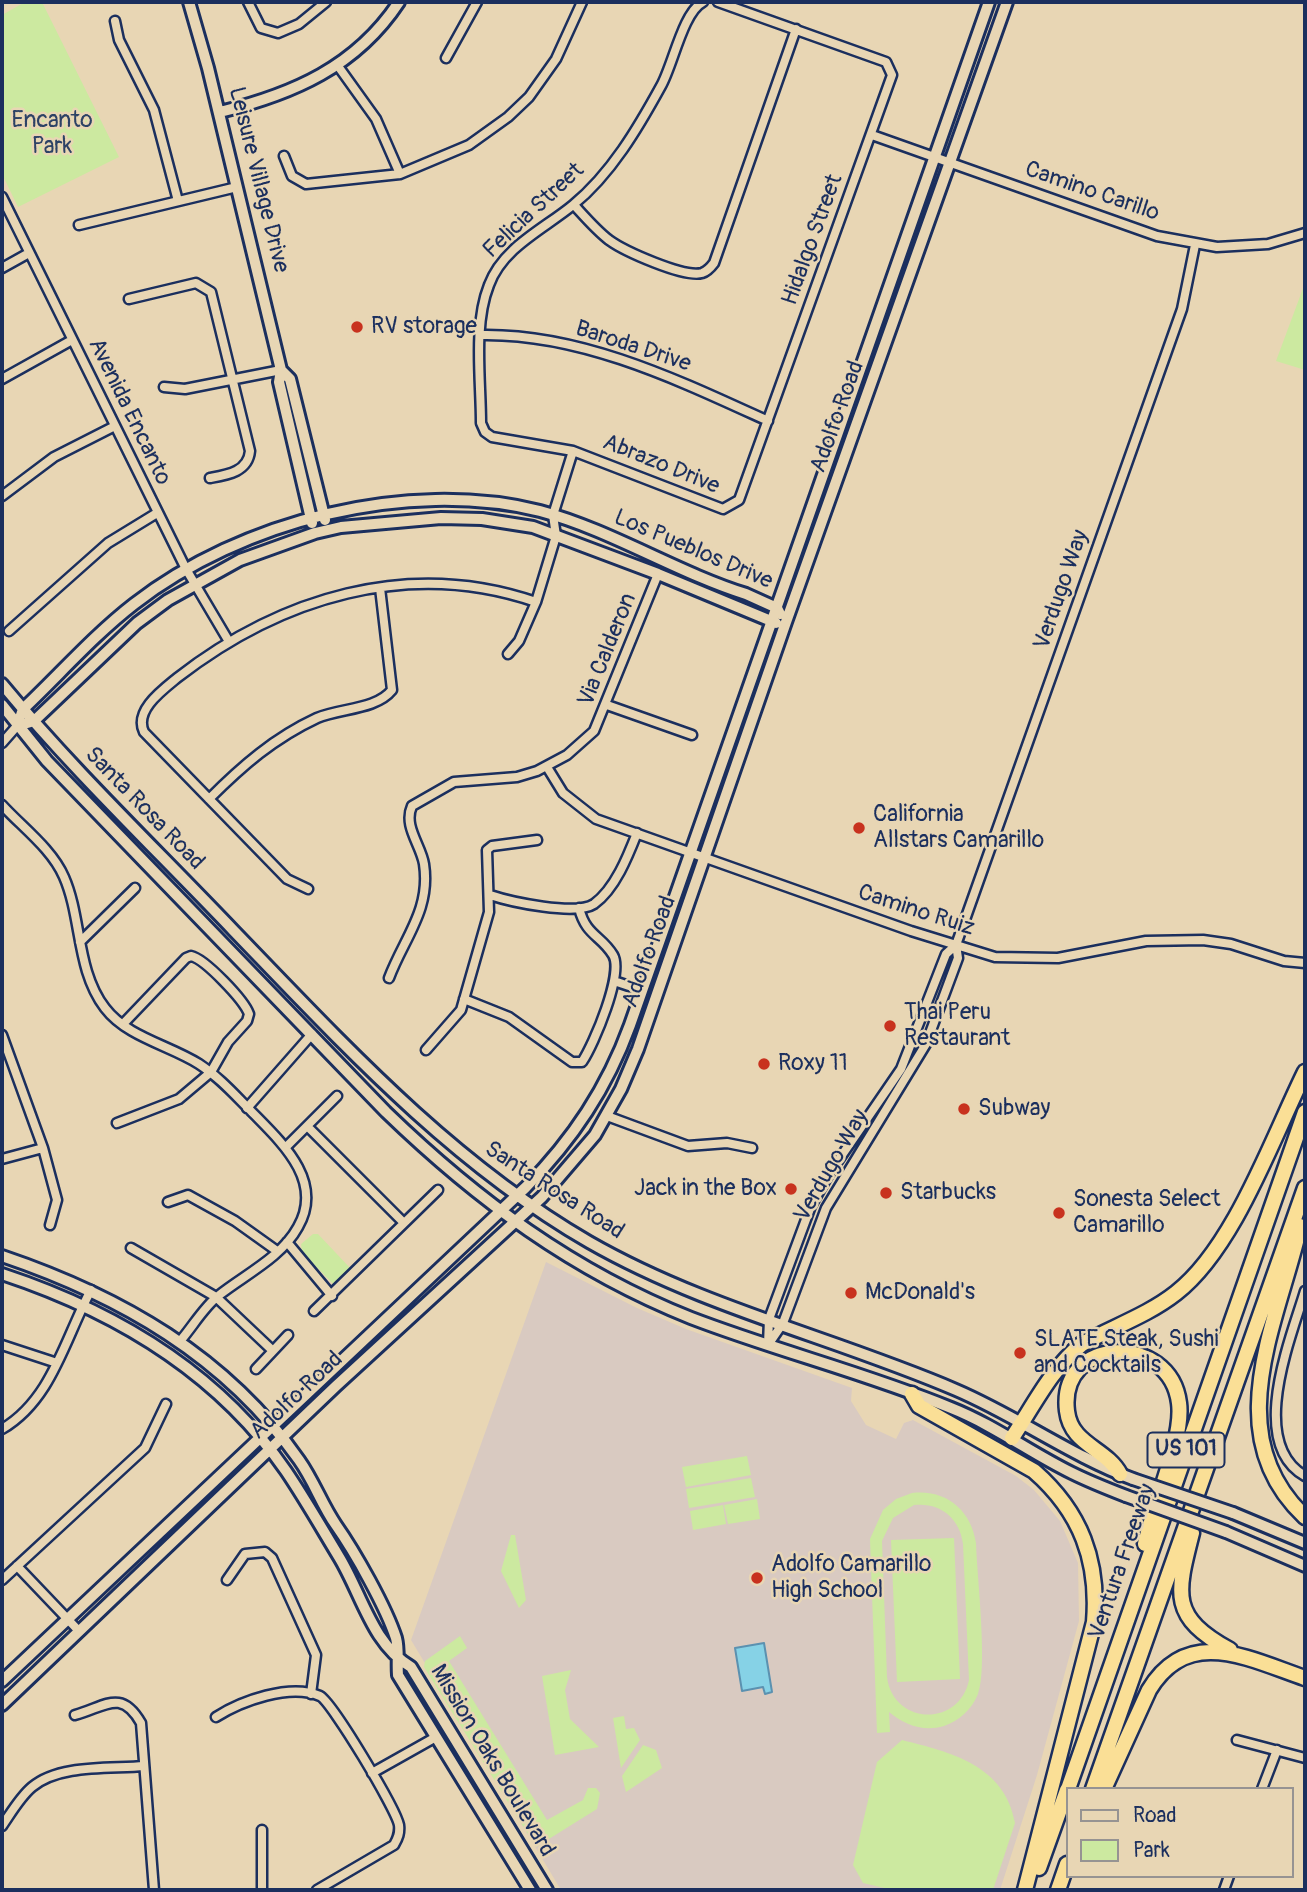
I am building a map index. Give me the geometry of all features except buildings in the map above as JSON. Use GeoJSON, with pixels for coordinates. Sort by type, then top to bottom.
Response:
{"type":"FeatureCollection","features":[{"type":"Feature","properties":{"kind":"highway"},"geometry":{"type":"LineString","coordinates":[[1012,1438],[1060,1364],[1071,1353],[1082,1344],[1164,1302],[1205,1265],[1230,1227],[1305,1072]]}},
{"type":"Feature","properties":{"kind":"highway","name":"Ventura Freeway"},"geometry":{"type":"LineString","coordinates":[[1069,1787],[1305,1112]]}},
{"type":"Feature","properties":{"kind":"highway","name":"Ventura Freeway"},"geometry":{"type":"LineString","coordinates":[[1094,1787],[1305,1188]]}},
{"type":"Feature","properties":{"kind":"highway"},"geometry":{"type":"LineString","coordinates":[[1305,1206],[1260,1374],[1258,1397],[1260,1435],[1271,1469],[1289,1500],[1305,1517]]}},
{"type":"Feature","properties":{"kind":"highway"},"geometry":{"type":"LineString","coordinates":[[1127,1476],[1112,1460],[1081,1440],[1067,1412],[1071,1381],[1079,1369],[1089,1360],[1115,1351],[1136,1353],[1156,1363],[1172,1382],[1179,1402],[1179,1424],[1150,1518],[1129,1613]]}},
{"type":"Feature","properties":{"kind":"highway"},"geometry":{"type":"LineString","coordinates":[[912,1394],[919,1406],[1034,1471],[1050,1485],[1079,1524],[1090,1550],[1097,1593],[1094,1622],[1025,1890]]}},
{"type":"Feature","properties":{"kind":"highway"},"geometry":{"type":"LineString","coordinates":[[1209,1464],[1185,1564],[1182,1600],[1187,1618],[1197,1630],[1239,1656]]}},
{"type":"Feature","properties":{"kind":"highway"},"geometry":{"type":"LineString","coordinates":[[1105,1787],[1149,1690],[1167,1667],[1188,1654],[1205,1651],[1239,1656],[1305,1678]]}},
{"type":"Feature","properties":{"kind":"highway","name":"Ventura Freeway"},"geometry":{"type":"LineString","coordinates":[[1031,1890],[1066,1794]]}},
{"type":"Feature","properties":{"kind":"highway"},"geometry":{"type":"LineString","coordinates":[[1058,1890],[1066,1867]]}},
{"type":"Feature","properties":{"kind":"main road","name":"Leisure Village Drive"},"geometry":{"type":"LineString","coordinates":[[189,2],[219,112],[281,370],[279,382],[314,533]]}},
{"type":"Feature","properties":{"kind":"main road"},"geometry":{"type":"LineString","coordinates":[[219,112],[283,95],[338,66],[369,40],[399,2]]}},
{"type":"Feature","properties":{"kind":"main road","name":"Adolfo Road"},"geometry":{"type":"LineString","coordinates":[[2,1681],[555,1158],[589,1112],[620,1052],[989,2]]}},
{"type":"Feature","properties":{"kind":"main road","name":"Adolfo Road"},"geometry":{"type":"LineString","coordinates":[[2,1705],[78,1629],[533,1206],[576,1160],[607,1116],[638,1049],[786,622],[1007,2]]}},
{"type":"Feature","properties":{"kind":"main road","name":"Leisure Village Drive"},"geometry":{"type":"LineString","coordinates":[[281,370],[290,379],[327,529]]}},
{"type":"Feature","properties":{"kind":"main road"},"geometry":{"type":"LineString","coordinates":[[299,468],[313,466]]}},
{"type":"Feature","properties":{"kind":"main road","name":"Los Pueblos Drive"},"geometry":{"type":"LineString","coordinates":[[470,501],[553,516],[777,608],[786,622],[772,624],[658,574],[556,536],[514,524],[441,518],[327,529],[240,560],[194,584],[137,623],[34,721],[17,726],[23,709],[103,631],[143,597],[186,569],[243,540],[311,516],[397,504],[470,501]]}},
{"type":"Feature","properties":{"kind":"main road","name":"Santa Rosa Road"},"geometry":{"type":"LineString","coordinates":[[2,684],[71,765],[321,1024],[443,1140],[516,1195],[588,1241],[699,1295],[783,1323],[960,1391],[1127,1476],[1233,1513],[1305,1543]]}},
{"type":"Feature","properties":{"kind":"main road","name":"Santa Rosa Road"},"geometry":{"type":"LineString","coordinates":[[2,705],[47,761],[435,1160],[498,1212],[573,1262],[639,1296],[768,1345],[953,1408],[1012,1438],[1071,1473],[1226,1532],[1305,1566]]}},
{"type":"Feature","properties":{"kind":"main road","name":"Mission Oaks Boulevard"},"geometry":{"type":"LineString","coordinates":[[2,1256],[91,1290],[181,1340],[230,1382],[283,1439],[299,1460],[345,1536],[397,1640],[398,1675],[530,1890]]}},
{"type":"Feature","properties":{"kind":"main road","name":"Mission Oaks Boulevard"},"geometry":{"type":"LineString","coordinates":[[2,1274],[83,1303],[157,1345],[192,1371],[270,1451],[341,1560],[385,1646],[411,1667],[547,1890]]}},
{"type":"Feature","properties":{"kind":"main road"},"geometry":{"type":"LineString","coordinates":[[427,1723],[442,1734],[514,1853],[526,1857]]}},
{"type":"Feature","properties":{"kind":"street"},"geometry":{"type":"LineString","coordinates":[[248,2],[261,28],[271,33],[291,29],[326,2]]}},
{"type":"Feature","properties":{"kind":"street"},"geometry":{"type":"LineString","coordinates":[[446,58],[477,2]]}},
{"type":"Feature","properties":{"kind":"street"},"geometry":{"type":"LineString","coordinates":[[284,156],[292,176],[306,184],[400,174],[469,145],[518,108],[556,60],[582,2]]}},
{"type":"Feature","properties":{"kind":"street","name":"Felicia Street"},"geometry":{"type":"LineString","coordinates":[[485,432],[481,423],[481,335],[485,296],[497,269],[522,244],[574,205],[615,159],[638,128],[668,75],[691,12],[702,2]]}},
{"type":"Feature","properties":{"kind":"street"},"geometry":{"type":"LineString","coordinates":[[574,205],[606,237],[627,251],[685,272],[701,274],[714,262],[796,29],[718,2]]}},
{"type":"Feature","properties":{"kind":"street"},"geometry":{"type":"LineString","coordinates":[[116,21],[118,40],[154,110],[178,201]]}},
{"type":"Feature","properties":{"kind":"street","name":"Hidalgo Street"},"geometry":{"type":"LineString","coordinates":[[768,421],[889,87],[890,72],[886,62],[796,29]]}},
{"type":"Feature","properties":{"kind":"street"},"geometry":{"type":"LineString","coordinates":[[338,66],[376,119],[400,174]]}},
{"type":"Feature","properties":{"kind":"street","name":"Camino Carillo"},"geometry":{"type":"LineString","coordinates":[[872,135],[1157,236],[1195,245],[1217,247],[1268,244],[1305,233]]}},
{"type":"Feature","properties":{"kind":"street"},"geometry":{"type":"LineString","coordinates":[[79,225],[237,187]]}},
{"type":"Feature","properties":{"kind":"street","name":"Avenida Encanto"},"geometry":{"type":"LineString","coordinates":[[2,197],[186,569],[228,640]]}},
{"type":"Feature","properties":{"kind":"street","name":"Verdugo Way"},"geometry":{"type":"LineString","coordinates":[[768,1345],[783,1323],[826,1208],[926,1044],[958,958],[956,945],[1182,309],[1195,245]]}},
{"type":"Feature","properties":{"kind":"street"},"geometry":{"type":"LineString","coordinates":[[2,268],[29,253]]}},
{"type":"Feature","properties":{"kind":"street"},"geometry":{"type":"LineString","coordinates":[[129,299],[196,282],[207,287],[215,300],[250,456],[241,469],[210,478]]}},
{"type":"Feature","properties":{"kind":"street","name":"Baroda Drive"},"geometry":{"type":"LineString","coordinates":[[481,335],[520,336],[559,343],[654,370],[768,421]]}},
{"type":"Feature","properties":{"kind":"street"},"geometry":{"type":"LineString","coordinates":[[2,379],[72,340]]}},
{"type":"Feature","properties":{"kind":"street"},"geometry":{"type":"LineString","coordinates":[[164,387],[185,389],[281,370]]}},
{"type":"Feature","properties":{"kind":"street","name":"Abrazo Drive"},"geometry":{"type":"LineString","coordinates":[[485,432],[492,438],[573,452],[723,509],[739,500],[768,421]]}},
{"type":"Feature","properties":{"kind":"street"},"geometry":{"type":"LineString","coordinates":[[2,496],[54,457],[115,426]]}},
{"type":"Feature","properties":{"kind":"street"},"geometry":{"type":"LineString","coordinates":[[508,654],[519,641],[536,602],[556,536],[553,516],[573,452]]}},
{"type":"Feature","properties":{"kind":"street"},"geometry":{"type":"LineString","coordinates":[[9,631],[108,542],[158,513]]}},
{"type":"Feature","properties":{"kind":"street","name":"Via Calderon"},"geometry":{"type":"LineString","coordinates":[[389,978],[421,915],[424,902],[424,866],[410,825],[412,807],[454,782],[517,777],[547,767],[567,755],[594,731],[607,705],[658,574]]}},
{"type":"Feature","properties":{"kind":"street"},"geometry":{"type":"LineString","coordinates":[[308,889],[288,879],[144,732],[140,721],[163,690],[228,640],[293,608],[319,600],[380,588],[463,586],[515,594],[536,602]]}},
{"type":"Feature","properties":{"kind":"street"},"geometry":{"type":"LineString","coordinates":[[209,799],[243,764],[293,731],[327,715],[388,696],[392,690],[393,674],[380,588]]}},
{"type":"Feature","properties":{"kind":"street"},"geometry":{"type":"LineString","coordinates":[[607,705],[692,735]]}},
{"type":"Feature","properties":{"kind":"street","name":"Los Pueblos Drive"},"geometry":{"type":"LineString","coordinates":[[2,743],[17,726]]}},
{"type":"Feature","properties":{"kind":"street","name":"Camino Ruiz"},"geometry":{"type":"LineString","coordinates":[[547,767],[557,786],[581,809],[596,818],[995,957],[1032,960],[1083,955],[1146,941],[1203,940],[1231,944],[1284,961],[1305,964]]}},
{"type":"Feature","properties":{"kind":"street"},"geometry":{"type":"LineString","coordinates":[[2,805],[47,852],[63,874],[80,942],[102,1004],[123,1024],[211,1072],[286,1147],[302,1173],[306,1194],[303,1218],[286,1242],[216,1297],[181,1340]]}},
{"type":"Feature","properties":{"kind":"street"},"geometry":{"type":"LineString","coordinates":[[490,895],[542,905],[579,908],[592,905],[625,862],[637,833]]}},
{"type":"Feature","properties":{"kind":"street"},"geometry":{"type":"LineString","coordinates":[[426,1050],[458,1015],[464,999],[488,915],[488,848],[537,841]]}},
{"type":"Feature","properties":{"kind":"street"},"geometry":{"type":"LineString","coordinates":[[80,942],[135,888]]}},
{"type":"Feature","properties":{"kind":"street"},"geometry":{"type":"LineString","coordinates":[[464,999],[506,1016],[579,1063],[584,1061],[617,967],[614,957],[587,929],[579,908]]}},
{"type":"Feature","properties":{"kind":"street","name":"Verdugo Way"},"geometry":{"type":"LineString","coordinates":[[768,1345],[769,1319],[811,1206],[829,1174],[901,1069],[946,954],[956,945]]}},
{"type":"Feature","properties":{"kind":"street"},"geometry":{"type":"LineString","coordinates":[[117,1123],[173,1103],[211,1072],[228,1042],[249,1014],[241,1000],[197,957],[186,958],[123,1024]]}},
{"type":"Feature","properties":{"kind":"street"},"geometry":{"type":"LineString","coordinates":[[614,981],[642,990]]}},
{"type":"Feature","properties":{"kind":"street"},"geometry":{"type":"LineString","coordinates":[[247,1108],[312,1034]]}},
{"type":"Feature","properties":{"kind":"street"},"geometry":{"type":"LineString","coordinates":[[2,1035],[43,1148],[57,1200],[50,1225]]}},
{"type":"Feature","properties":{"kind":"street"},"geometry":{"type":"LineString","coordinates":[[286,1147],[337,1096]]}},
{"type":"Feature","properties":{"kind":"street"},"geometry":{"type":"LineString","coordinates":[[607,1116],[688,1146],[727,1143],[752,1148]]}},
{"type":"Feature","properties":{"kind":"street"},"geometry":{"type":"LineString","coordinates":[[307,1126],[404,1223]]}},
{"type":"Feature","properties":{"kind":"street"},"geometry":{"type":"LineString","coordinates":[[2,1158],[43,1148]]}},
{"type":"Feature","properties":{"kind":"street"},"geometry":{"type":"LineString","coordinates":[[314,1311],[438,1190]]}},
{"type":"Feature","properties":{"kind":"street"},"geometry":{"type":"LineString","coordinates":[[168,1202],[188,1195],[235,1221],[277,1251]]}},
{"type":"Feature","properties":{"kind":"street"},"geometry":{"type":"LineString","coordinates":[[286,1242],[332,1296]]}},
{"type":"Feature","properties":{"kind":"street"},"geometry":{"type":"LineString","coordinates":[[131,1248],[216,1297],[272,1350]]}},
{"type":"Feature","properties":{"kind":"street"},"geometry":{"type":"LineString","coordinates":[[2,1429],[33,1403],[57,1363],[91,1290]]}},
{"type":"Feature","properties":{"kind":"street"},"geometry":{"type":"LineString","coordinates":[[1305,1291],[1283,1365],[1276,1402],[1280,1442],[1287,1459],[1305,1476]]}},
{"type":"Feature","properties":{"kind":"street"},"geometry":{"type":"LineString","coordinates":[[256,1369],[288,1335]]}},
{"type":"Feature","properties":{"kind":"street"},"geometry":{"type":"LineString","coordinates":[[2,1345],[57,1363]]}},
{"type":"Feature","properties":{"kind":"street"},"geometry":{"type":"LineString","coordinates":[[2,1580],[145,1448],[166,1404]]}},
{"type":"Feature","properties":{"kind":"street"},"geometry":{"type":"LineString","coordinates":[[228,1580],[245,1555],[265,1552],[272,1558],[316,1655],[311,1694]]}},
{"type":"Feature","properties":{"kind":"street"},"geometry":{"type":"LineString","coordinates":[[18,1566],[78,1629]]}},
{"type":"Feature","properties":{"kind":"street"},"geometry":{"type":"LineString","coordinates":[[216,1717],[229,1709],[265,1697],[311,1694],[321,1696],[333,1709],[372,1773],[397,1820],[399,1835],[394,1845],[317,1890]]}},
{"type":"Feature","properties":{"kind":"street"},"geometry":{"type":"LineString","coordinates":[[75,1715],[114,1700],[127,1704],[141,1723],[154,1890]]}},
{"type":"Feature","properties":{"kind":"street"},"geometry":{"type":"LineString","coordinates":[[372,1773],[436,1737]]}},
{"type":"Feature","properties":{"kind":"street"},"geometry":{"type":"LineString","coordinates":[[1237,1740],[1305,1758]]}},
{"type":"Feature","properties":{"kind":"street"},"geometry":{"type":"LineString","coordinates":[[1263,1787],[1277,1750]]}},
{"type":"Feature","properties":{"kind":"street"},"geometry":{"type":"LineString","coordinates":[[2,1826],[32,1787],[43,1779],[64,1773],[144,1766]]}},
{"type":"Feature","properties":{"kind":"street"},"geometry":{"type":"LineString","coordinates":[[262,1830],[262,1890]]}},
{"type":"Feature","properties":{"kind":"shaded area","name":"Adolfo Camarillo High School"},"geometry":{"type":"Polygon","coordinates":[[[546,1262],[637,1308],[686,1329],[852,1388],[851,1401],[866,1425],[896,1439],[904,1423],[913,1420],[1016,1476],[1034,1490],[1060,1521],[1078,1563],[1079,1621],[1037,1775],[1000,1890],[561,1890],[411,1640],[546,1262]]]}},
{"type":"Feature","properties":{"kind":"green space","name":"Encanto Park"},"geometry":{"type":"Polygon","coordinates":[[[25,2],[42,2],[119,157],[18,207],[2,174],[2,15],[25,2]]]}},
{"type":"Feature","properties":{"kind":"green space"},"geometry":{"type":"Polygon","coordinates":[[[1305,283],[1305,370],[1276,361],[1305,283]]]}},
{"type":"Feature","properties":{"kind":"green space"},"geometry":{"type":"Polygon","coordinates":[[[313,1234],[318,1234],[352,1270],[335,1286],[302,1252],[301,1244],[313,1234]]]}},
{"type":"Feature","properties":{"kind":"green space"},"geometry":{"type":"Polygon","coordinates":[[[747,1456],[751,1475],[686,1487],[682,1467],[747,1456]]]}},
{"type":"Feature","properties":{"kind":"green space"},"geometry":{"type":"Polygon","coordinates":[[[751,1478],[755,1497],[689,1508],[686,1489],[751,1478]]]}},
{"type":"Feature","properties":{"kind":"green space"},"geometry":{"type":"Polygon","coordinates":[[[912,1493],[936,1494],[955,1504],[969,1521],[976,1543],[982,1643],[981,1681],[972,1705],[950,1724],[922,1728],[901,1721],[889,1712],[890,1732],[877,1733],[870,1539],[883,1510],[896,1499],[912,1493]],[[914,1505],[893,1518],[882,1541],[887,1677],[892,1693],[901,1704],[913,1712],[926,1714],[940,1713],[953,1707],[963,1696],[969,1680],[961,1535],[953,1519],[947,1514],[932,1506],[914,1505]]]}},
{"type":"Feature","properties":{"kind":"green space"},"geometry":{"type":"Polygon","coordinates":[[[757,1499],[760,1519],[728,1524],[724,1505],[757,1499]]]}},
{"type":"Feature","properties":{"kind":"green space"},"geometry":{"type":"Polygon","coordinates":[[[723,1505],[726,1524],[693,1530],[690,1511],[723,1505]]]}},
{"type":"Feature","properties":{"kind":"green space"},"geometry":{"type":"Polygon","coordinates":[[[511,1535],[515,1535],[526,1600],[519,1608],[501,1571],[511,1535]]]}},
{"type":"Feature","properties":{"kind":"green space"},"geometry":{"type":"Polygon","coordinates":[[[954,1538],[960,1679],[897,1682],[891,1540],[954,1538]]]}},
{"type":"Feature","properties":{"kind":"green space"},"geometry":{"type":"Polygon","coordinates":[[[460,1636],[467,1648],[449,1661],[547,1820],[583,1800],[588,1788],[596,1788],[600,1793],[597,1809],[536,1847],[424,1667],[425,1661],[460,1636]]]}},
{"type":"Feature","properties":{"kind":"green space"},"geometry":{"type":"Polygon","coordinates":[[[571,1670],[565,1690],[570,1719],[599,1747],[555,1755],[542,1676],[571,1670]]]}},
{"type":"Feature","properties":{"kind":"green space"},"geometry":{"type":"Polygon","coordinates":[[[624,1716],[626,1729],[634,1728],[640,1740],[621,1768],[613,1718],[624,1716]]]}},
{"type":"Feature","properties":{"kind":"green space"},"geometry":{"type":"Polygon","coordinates":[[[902,1740],[939,1750],[973,1764],[988,1774],[1000,1787],[1009,1803],[1015,1823],[993,1890],[893,1890],[863,1883],[853,1865],[877,1762],[902,1740]]]}},
{"type":"Feature","properties":{"kind":"green space"},"geometry":{"type":"Polygon","coordinates":[[[643,1745],[656,1750],[662,1768],[626,1792],[622,1776],[643,1745]]]}},
{"type":"Feature","properties":{"kind":"water"},"geometry":{"type":"Polygon","coordinates":[[[764,1643],[772,1692],[765,1694],[763,1687],[742,1691],[735,1648],[764,1643]]]}},
{"type":"Feature","properties":{"kind":"place","name":"RV storage"},"geometry":{"type":"Point","coordinates":[357,327]}},
{"type":"Feature","properties":{"kind":"place","name":"California Allstars Camarillo"},"geometry":{"type":"Point","coordinates":[859,828]}},
{"type":"Feature","properties":{"kind":"place","name":"Thai Peru Restaurant"},"geometry":{"type":"Point","coordinates":[890,1026]}},
{"type":"Feature","properties":{"kind":"place","name":"Roxy 11"},"geometry":{"type":"Point","coordinates":[764,1064]}},
{"type":"Feature","properties":{"kind":"place","name":"Subway"},"geometry":{"type":"Point","coordinates":[964,1109]}},
{"type":"Feature","properties":{"kind":"place","name":"Jack in the Box"},"geometry":{"type":"Point","coordinates":[791,1189]}},
{"type":"Feature","properties":{"kind":"place","name":"Starbucks"},"geometry":{"type":"Point","coordinates":[886,1193]}},
{"type":"Feature","properties":{"kind":"place","name":"Sonesta Select Camarillo"},"geometry":{"type":"Point","coordinates":[1059,1213]}},
{"type":"Feature","properties":{"kind":"place","name":"McDonald's"},"geometry":{"type":"Point","coordinates":[851,1293]}},
{"type":"Feature","properties":{"kind":"place","name":"SLATE Steak, Sushi and Cocktails"},"geometry":{"type":"Point","coordinates":[1020,1353]}},
{"type":"Feature","properties":{"kind":"place","name":"Adolfo Camarillo High School"},"geometry":{"type":"Point","coordinates":[757,1578]}}]}
